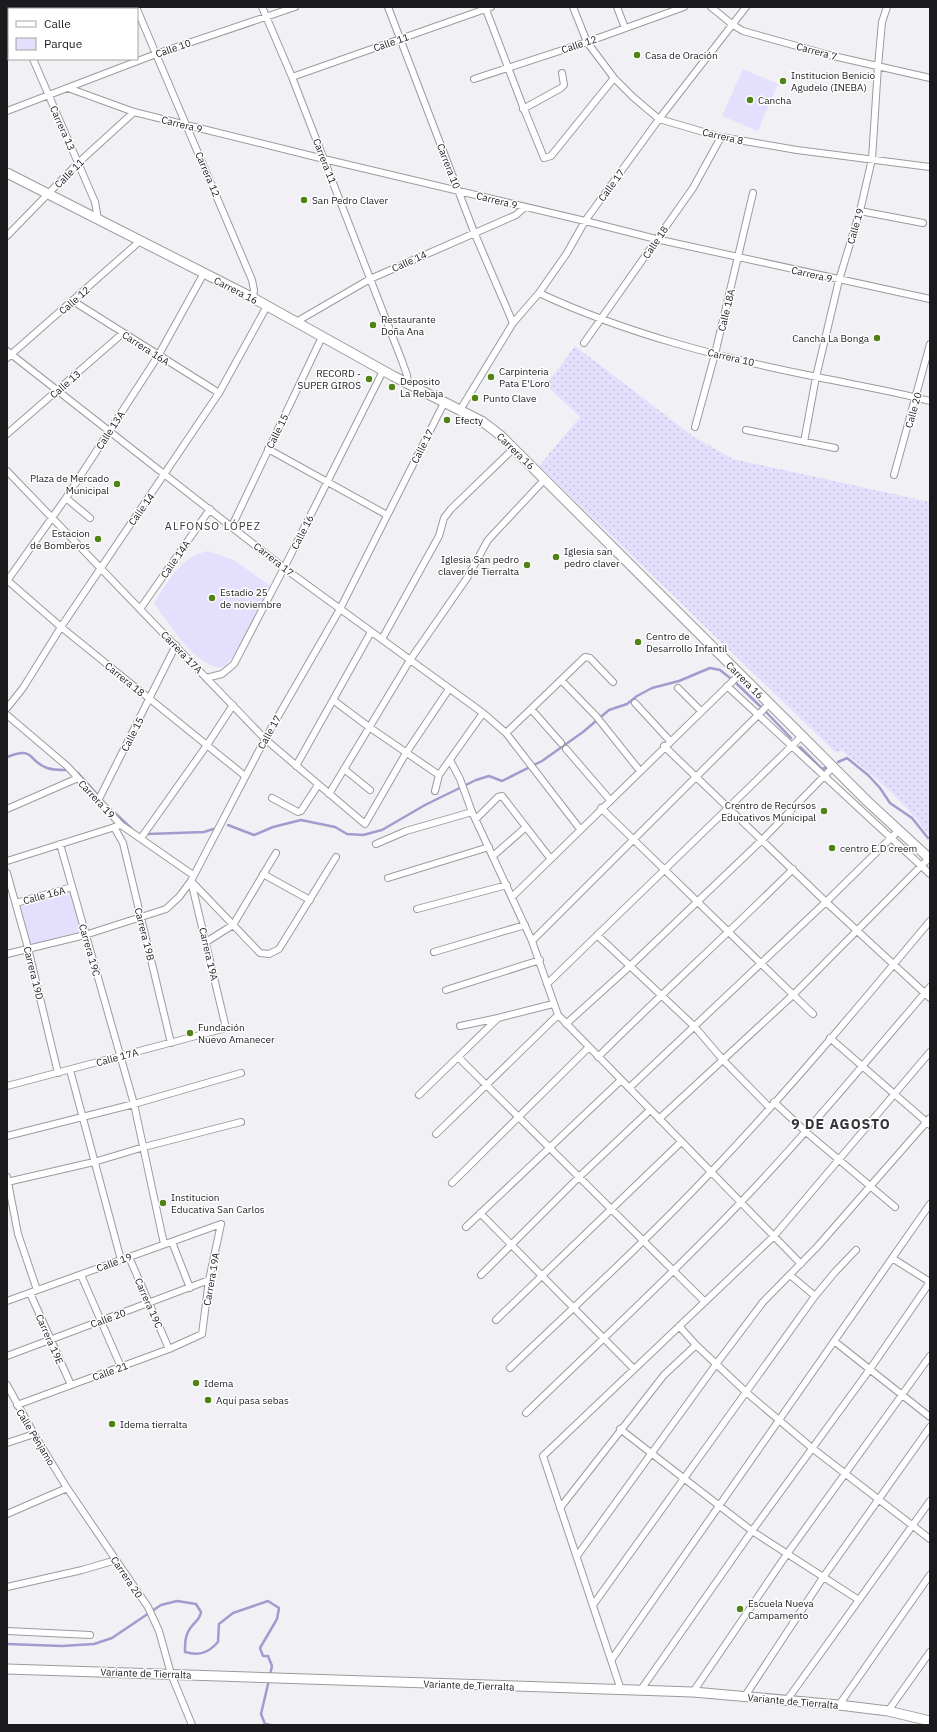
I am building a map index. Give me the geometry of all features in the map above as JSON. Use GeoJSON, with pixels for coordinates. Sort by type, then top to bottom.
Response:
{"type":"FeatureCollection","features":[{"type":"Feature","properties":{"kind":"main road","name":"Carrera 16"},"geometry":{"type":"LineString","coordinates":[[7,173],[253,298],[383,371],[484,422],[514,448],[870,804],[930,859]]}},
{"type":"Feature","properties":{"kind":"main road","name":"Variante de Tierralta"},"geometry":{"type":"LineString","coordinates":[[7,1669],[693,1692],[839,1705],[888,1711],[930,1721]]}},
{"type":"Feature","properties":{"kind":"street","name":"Carrera 11"},"geometry":{"type":"LineString","coordinates":[[262,7],[292,77],[324,159],[402,361],[408,384]]}},
{"type":"Feature","properties":{"kind":"street","name":"Calle 10"},"geometry":{"type":"LineString","coordinates":[[7,111],[48,94],[68,88],[156,54],[295,7]]}},
{"type":"Feature","properties":{"kind":"street","name":"Carrera 10"},"geometry":{"type":"LineString","coordinates":[[388,7],[474,232],[513,324]]}},
{"type":"Feature","properties":{"kind":"street","name":"Carrera 8"},"geometry":{"type":"LineString","coordinates":[[573,7],[587,42],[614,78],[633,97],[659,119],[721,137],[797,150],[930,167]]}},
{"type":"Feature","properties":{"kind":"street"},"geometry":{"type":"LineString","coordinates":[[617,7],[625,28]]}},
{"type":"Feature","properties":{"kind":"street","name":"Calle 12"},"geometry":{"type":"LineString","coordinates":[[474,79],[587,42],[625,28],[666,10],[684,7]]}},
{"type":"Feature","properties":{"kind":"street","name":"Carrera 7"},"geometry":{"type":"LineString","coordinates":[[711,7],[743,31],[829,55],[930,78]]}},
{"type":"Feature","properties":{"kind":"street","name":"Calle 17"},"geometry":{"type":"LineString","coordinates":[[460,410],[513,324],[567,252],[585,221],[659,119],[746,7]]}},
{"type":"Feature","properties":{"kind":"street","name":"Calle 19"},"geometry":{"type":"LineString","coordinates":[[804,442],[816,377],[839,280],[860,211],[872,159],[882,22],[886,7]]}},
{"type":"Feature","properties":{"kind":"street","name":"Calle 11"},"geometry":{"type":"LineString","coordinates":[[292,77],[488,8]]}},
{"type":"Feature","properties":{"kind":"street"},"geometry":{"type":"LineString","coordinates":[[488,8],[523,108],[544,158],[551,156],[614,78]]}},
{"type":"Feature","properties":{"kind":"street","name":"Carrera 12"},"geometry":{"type":"LineString","coordinates":[[138,12],[188,125],[252,280],[254,290],[253,298]]}},
{"type":"Feature","properties":{"kind":"street","name":"Carrera 13"},"geometry":{"type":"LineString","coordinates":[[33,60],[95,202],[98,220]]}},
{"type":"Feature","properties":{"kind":"street"},"geometry":{"type":"LineString","coordinates":[[523,108],[561,88],[564,85],[562,73]]}},
{"type":"Feature","properties":{"kind":"street","name":"Carrera 9"},"geometry":{"type":"LineString","coordinates":[[68,88],[134,112],[324,159],[585,221],[656,240],[930,299]]}},
{"type":"Feature","properties":{"kind":"street","name":"Calle 11"},"geometry":{"type":"LineString","coordinates":[[7,236],[78,163],[134,112]]}},
{"type":"Feature","properties":{"kind":"street","name":"Calle 18"},"geometry":{"type":"LineString","coordinates":[[584,343],[692,188],[721,137]]}},
{"type":"Feature","properties":{"kind":"street","name":"Calle 18A"},"geometry":{"type":"LineString","coordinates":[[695,427],[715,354],[754,193]]}},
{"type":"Feature","properties":{"kind":"street","name":"Calle 14"},"geometry":{"type":"LineString","coordinates":[[296,322],[370,279],[474,232],[516,215],[525,207]]}},
{"type":"Feature","properties":{"kind":"street"},"geometry":{"type":"LineString","coordinates":[[860,211],[924,223]]}},
{"type":"Feature","properties":{"kind":"street","name":"Calle 12"},"geometry":{"type":"LineString","coordinates":[[8,355],[73,301],[140,241]]}},
{"type":"Feature","properties":{"kind":"street","name":"Calle 13A"},"geometry":{"type":"LineString","coordinates":[[7,581],[66,498],[158,356],[204,273]]}},
{"type":"Feature","properties":{"kind":"street","name":"Carrera 10"},"geometry":{"type":"LineString","coordinates":[[538,292],[572,308],[639,333],[715,354],[930,401]]}},
{"type":"Feature","properties":{"kind":"street","name":"Carrera 16A"},"geometry":{"type":"LineString","coordinates":[[73,301],[158,356],[219,393]]}},
{"type":"Feature","properties":{"kind":"street","name":"Calle 14"},"geometry":{"type":"LineString","coordinates":[[7,708],[23,688],[100,568],[219,393],[267,306]]}},
{"type":"Feature","properties":{"kind":"street","name":"Calle 13"},"geometry":{"type":"LineString","coordinates":[[7,434],[123,333]]}},
{"type":"Feature","properties":{"kind":"street","name":"Calle 15"},"geometry":{"type":"LineString","coordinates":[[232,526],[322,337]]}},
{"type":"Feature","properties":{"kind":"street","name":"Calle 20"},"geometry":{"type":"LineString","coordinates":[[894,475],[930,344]]}},
{"type":"Feature","properties":{"kind":"street","name":"Carrera 17"},"geometry":{"type":"LineString","coordinates":[[8,355],[110,430],[284,568],[482,713],[506,733],[580,829]]}},
{"type":"Feature","properties":{"kind":"street","name":"Calle 16"},"geometry":{"type":"LineString","coordinates":[[206,678],[222,674],[234,664],[383,371]]}},
{"type":"Feature","properties":{"kind":"street","name":"Calle 17"},"geometry":{"type":"LineString","coordinates":[[7,954],[86,935],[140,918],[173,905],[192,878],[265,739],[340,609],[444,403]]}},
{"type":"Feature","properties":{"kind":"street"},"geometry":{"type":"LineString","coordinates":[[746,430],[835,448]]}},
{"type":"Feature","properties":{"kind":"street"},"geometry":{"type":"LineString","coordinates":[[382,639],[439,536],[444,518],[451,509],[514,448]]}},
{"type":"Feature","properties":{"kind":"street"},"geometry":{"type":"LineString","coordinates":[[268,449],[387,516]]}},
{"type":"Feature","properties":{"kind":"street","name":"Carrera 17A"},"geometry":{"type":"LineString","coordinates":[[7,471],[265,739],[365,824],[406,753]]}},
{"type":"Feature","properties":{"kind":"street"},"geometry":{"type":"LineString","coordinates":[[329,794],[410,660],[467,578],[493,533],[545,479]]}},
{"type":"Feature","properties":{"kind":"street"},"geometry":{"type":"LineString","coordinates":[[66,498],[90,518]]}},
{"type":"Feature","properties":{"kind":"street","name":"Calle 14A"},"geometry":{"type":"LineString","coordinates":[[140,609],[210,509]]}},
{"type":"Feature","properties":{"kind":"street","name":"Carrera 18"},"geometry":{"type":"LineString","coordinates":[[7,581],[61,627],[245,776]]}},
{"type":"Feature","properties":{"kind":"street"},"geometry":{"type":"LineString","coordinates":[[296,766],[371,632]]}},
{"type":"Feature","properties":{"kind":"street","name":"Calle 15"},"geometry":{"type":"LineString","coordinates":[[98,801],[176,645]]}},
{"type":"Feature","properties":{"kind":"street"},"geometry":{"type":"LineString","coordinates":[[506,733],[562,681],[584,658],[588,657],[613,682]]}},
{"type":"Feature","properties":{"kind":"street"},"geometry":{"type":"LineString","coordinates":[[512,897],[664,746],[740,674]]}},
{"type":"Feature","properties":{"kind":"street"},"geometry":{"type":"LineString","coordinates":[[562,681],[596,716],[640,771]]}},
{"type":"Feature","properties":{"kind":"street"},"geometry":{"type":"LineString","coordinates":[[727,686],[824,778],[891,837],[930,874]]}},
{"type":"Feature","properties":{"kind":"street"},"geometry":{"type":"LineString","coordinates":[[678,688],[701,711]]}},
{"type":"Feature","properties":{"kind":"street"},"geometry":{"type":"LineString","coordinates":[[406,753],[449,689]]}},
{"type":"Feature","properties":{"kind":"street"},"geometry":{"type":"LineString","coordinates":[[333,700],[439,776]]}},
{"type":"Feature","properties":{"kind":"street"},"geometry":{"type":"LineString","coordinates":[[635,702],[670,741]]}},
{"type":"Feature","properties":{"kind":"street"},"geometry":{"type":"LineString","coordinates":[[532,940],[769,704]]}},
{"type":"Feature","properties":{"kind":"street"},"geometry":{"type":"LineString","coordinates":[[141,838],[233,706]]}},
{"type":"Feature","properties":{"kind":"street"},"geometry":{"type":"LineString","coordinates":[[531,709],[561,743]]}},
{"type":"Feature","properties":{"kind":"street"},"geometry":{"type":"LineString","coordinates":[[435,791],[439,776],[482,713]]}},
{"type":"Feature","properties":{"kind":"street","name":"Carrera 19"},"geometry":{"type":"LineString","coordinates":[[7,715],[67,766],[121,825],[141,838],[192,878],[260,953],[269,954],[279,949],[310,900]]}},
{"type":"Feature","properties":{"kind":"street"},"geometry":{"type":"LineString","coordinates":[[547,984],[802,736]]}},
{"type":"Feature","properties":{"kind":"street"},"geometry":{"type":"LineString","coordinates":[[664,746],[826,902],[930,998]]}},
{"type":"Feature","properties":{"kind":"street"},"geometry":{"type":"LineString","coordinates":[[566,749],[610,800]]}},
{"type":"Feature","properties":{"kind":"street"},"geometry":{"type":"LineString","coordinates":[[450,760],[460,779],[472,812],[532,940],[558,1015],[801,1264]]}},
{"type":"Feature","properties":{"kind":"street"},"geometry":{"type":"LineString","coordinates":[[566,1024],[630,966],[762,840],[824,778],[833,767]]}},
{"type":"Feature","properties":{"kind":"street"},"geometry":{"type":"LineString","coordinates":[[344,769],[370,790]]}},
{"type":"Feature","properties":{"kind":"street"},"geometry":{"type":"LineString","coordinates":[[7,809],[78,778]]}},
{"type":"Feature","properties":{"kind":"street"},"geometry":{"type":"LineString","coordinates":[[272,798],[298,812],[318,785]]}},
{"type":"Feature","properties":{"kind":"street"},"geometry":{"type":"LineString","coordinates":[[476,819],[498,797],[502,796],[550,858]]}},
{"type":"Feature","properties":{"kind":"street"},"geometry":{"type":"LineString","coordinates":[[863,812],[870,804]]}},
{"type":"Feature","properties":{"kind":"street"},"geometry":{"type":"LineString","coordinates":[[601,808],[813,1014]]}},
{"type":"Feature","properties":{"kind":"street"},"geometry":{"type":"LineString","coordinates":[[376,844],[406,831],[472,812]]}},
{"type":"Feature","properties":{"kind":"street"},"geometry":{"type":"LineString","coordinates":[[7,861],[121,825]]}},
{"type":"Feature","properties":{"kind":"street"},"geometry":{"type":"LineString","coordinates":[[493,856],[526,827]]}},
{"type":"Feature","properties":{"kind":"street","name":"Carrera 19B"},"geometry":{"type":"LineString","coordinates":[[114,828],[123,843],[171,1043]]}},
{"type":"Feature","properties":{"kind":"street"},"geometry":{"type":"LineString","coordinates":[[629,1088],[826,902],[899,830]]}},
{"type":"Feature","properties":{"kind":"street","name":"Carrera 19C"},"geometry":{"type":"LineString","coordinates":[[60,844],[134,1104],[164,1244]]}},
{"type":"Feature","properties":{"kind":"street"},"geometry":{"type":"LineString","coordinates":[[388,878],[489,847]]}},
{"type":"Feature","properties":{"kind":"street"},"geometry":{"type":"LineString","coordinates":[[206,942],[233,925],[276,853]]}},
{"type":"Feature","properties":{"kind":"street"},"geometry":{"type":"LineString","coordinates":[[263,874],[310,900],[336,857]]}},
{"type":"Feature","properties":{"kind":"street"},"geometry":{"type":"LineString","coordinates":[[659,1119],[794,994],[930,859]]}},
{"type":"Feature","properties":{"kind":"street"},"geometry":{"type":"LineString","coordinates":[[598,1057],[660,995],[730,932],[793,869]]}},
{"type":"Feature","properties":{"kind":"street","name":"Carrera 19D"},"geometry":{"type":"LineString","coordinates":[[7,873],[28,948],[58,1073]]}},
{"type":"Feature","properties":{"kind":"street","name":"Carrera 19A"},"geometry":{"type":"LineString","coordinates":[[192,878],[226,1028]]}},
{"type":"Feature","properties":{"kind":"street"},"geometry":{"type":"LineString","coordinates":[[417,909],[506,885]]}},
{"type":"Feature","properties":{"kind":"street","name":"Calle 16A"},"geometry":{"type":"LineString","coordinates":[[16,902],[72,887]]}},
{"type":"Feature","properties":{"kind":"street"},"geometry":{"type":"LineString","coordinates":[[510,1368],[643,1240],[711,1172],[894,965],[930,921]]}},
{"type":"Feature","properties":{"kind":"street"},"geometry":{"type":"LineString","coordinates":[[434,952],[525,924]]}},
{"type":"Feature","properties":{"kind":"street"},"geometry":{"type":"LineString","coordinates":[[597,936],[694,1026],[723,1060],[772,1104],[870,1187],[896,1207]]}},
{"type":"Feature","properties":{"kind":"street"},"geometry":{"type":"LineString","coordinates":[[446,990],[540,960]]}},
{"type":"Feature","properties":{"kind":"street"},"geometry":{"type":"LineString","coordinates":[[526,1414],[674,1271],[741,1202],[806,1132],[930,987]]}},
{"type":"Feature","properties":{"kind":"street"},"geometry":{"type":"LineString","coordinates":[[460,1026],[553,1004]]}},
{"type":"Feature","properties":{"kind":"street"},"geometry":{"type":"LineString","coordinates":[[436,1134],[558,1015]]}},
{"type":"Feature","properties":{"kind":"street"},"geometry":{"type":"LineString","coordinates":[[419,1095],[498,1018]]}},
{"type":"Feature","properties":{"kind":"street","name":"Calle 17A"},"geometry":{"type":"LineString","coordinates":[[7,1086],[226,1028]]}},
{"type":"Feature","properties":{"kind":"street"},"geometry":{"type":"LineString","coordinates":[[577,1556],[763,1302],[801,1264],[929,1122],[894,1094],[830,1038]]}},
{"type":"Feature","properties":{"kind":"street"},"geometry":{"type":"LineString","coordinates":[[452,1183],[588,1047]]}},
{"type":"Feature","properties":{"kind":"street"},"geometry":{"type":"LineString","coordinates":[[622,1690],[543,1456],[774,1236],[930,1052]]}},
{"type":"Feature","properties":{"kind":"street"},"geometry":{"type":"LineString","coordinates":[[458,1057],[705,1302]]}},
{"type":"Feature","properties":{"kind":"street"},"geometry":{"type":"LineString","coordinates":[[70,1070],[120,1260]]}},
{"type":"Feature","properties":{"kind":"street"},"geometry":{"type":"LineString","coordinates":[[7,1136],[134,1104],[241,1073]]}},
{"type":"Feature","properties":{"kind":"street"},"geometry":{"type":"LineString","coordinates":[[466,1227],[621,1080]]}},
{"type":"Feature","properties":{"kind":"street"},"geometry":{"type":"LineString","coordinates":[[481,1275],[579,1177],[650,1110]]}},
{"type":"Feature","properties":{"kind":"street"},"geometry":{"type":"LineString","coordinates":[[37,1290],[18,1234],[7,1180],[94,1162],[144,1147],[241,1122]]}},
{"type":"Feature","properties":{"kind":"street"},"geometry":{"type":"LineString","coordinates":[[496,1320],[681,1142]]}},
{"type":"Feature","properties":{"kind":"street"},"geometry":{"type":"LineString","coordinates":[[612,1659],[930,1204]]}},
{"type":"Feature","properties":{"kind":"street"},"geometry":{"type":"LineString","coordinates":[[480,1213],[634,1369]]}},
{"type":"Feature","properties":{"kind":"street","name":"Calle 19"},"geometry":{"type":"LineString","coordinates":[[7,1300],[221,1224]]}},
{"type":"Feature","properties":{"kind":"street","name":"Carrera 19A"},"geometry":{"type":"LineString","coordinates":[[202,1334],[210,1280],[221,1224]]}},
{"type":"Feature","properties":{"kind":"street"},"geometry":{"type":"LineString","coordinates":[[172,1242],[190,1288]]}},
{"type":"Feature","properties":{"kind":"street"},"geometry":{"type":"LineString","coordinates":[[593,1605],[747,1393],[815,1296],[856,1250]]}},
{"type":"Feature","properties":{"kind":"street","name":"Carrera 19C"},"geometry":{"type":"LineString","coordinates":[[129,1257],[168,1349]]}},
{"type":"Feature","properties":{"kind":"street"},"geometry":{"type":"LineString","coordinates":[[640,1691],[752,1530],[870,1369],[930,1282],[892,1258]]}},
{"type":"Feature","properties":{"kind":"street"},"geometry":{"type":"LineString","coordinates":[[80,1274],[121,1366]]}},
{"type":"Feature","properties":{"kind":"street"},"geometry":{"type":"LineString","coordinates":[[790,1274],[815,1296]]}},
{"type":"Feature","properties":{"kind":"street","name":"Calle 20"},"geometry":{"type":"LineString","coordinates":[[7,1356],[210,1280]]}},
{"type":"Feature","properties":{"kind":"street","name":"Carrera 19E"},"geometry":{"type":"LineString","coordinates":[[30,1293],[71,1385]]}},
{"type":"Feature","properties":{"kind":"street"},"geometry":{"type":"LineString","coordinates":[[680,1326],[696,1345],[717,1363],[747,1393],[812,1448],[930,1539]]}},
{"type":"Feature","properties":{"kind":"street","name":"Calle 21"},"geometry":{"type":"LineString","coordinates":[[17,1405],[168,1349],[202,1334]]}},
{"type":"Feature","properties":{"kind":"street"},"geometry":{"type":"LineString","coordinates":[[834,1341],[930,1416]]}},
{"type":"Feature","properties":{"kind":"street"},"geometry":{"type":"LineString","coordinates":[[560,1508],[620,1429],[664,1375],[696,1345]]}},
{"type":"Feature","properties":{"kind":"street"},"geometry":{"type":"LineString","coordinates":[[693,1692],[787,1554],[930,1356]]}},
{"type":"Feature","properties":{"kind":"street","name":"Calle Pénjamo"},"geometry":{"type":"LineString","coordinates":[[7,1385],[10,1397],[17,1405],[67,1488]]}},
{"type":"Feature","properties":{"kind":"street"},"geometry":{"type":"LineString","coordinates":[[745,1696],[824,1576],[930,1427]]}},
{"type":"Feature","properties":{"kind":"street"},"geometry":{"type":"LineString","coordinates":[[620,1429],[684,1480],[752,1530],[859,1600]]}},
{"type":"Feature","properties":{"kind":"street"},"geometry":{"type":"LineString","coordinates":[[7,1443],[34,1434]]}},
{"type":"Feature","properties":{"kind":"street"},"geometry":{"type":"LineString","coordinates":[[7,1514],[67,1488]]}},
{"type":"Feature","properties":{"kind":"street","name":"Carrera 20"},"geometry":{"type":"LineString","coordinates":[[67,1488],[148,1607],[159,1631],[171,1674],[192,1725]]}},
{"type":"Feature","properties":{"kind":"street"},"geometry":{"type":"LineString","coordinates":[[787,1700],[930,1501]]}},
{"type":"Feature","properties":{"kind":"street"},"geometry":{"type":"LineString","coordinates":[[7,1587],[82,1570],[116,1560]]}},
{"type":"Feature","properties":{"kind":"street"},"geometry":{"type":"LineString","coordinates":[[839,1705],[930,1575]]}},
{"type":"Feature","properties":{"kind":"street"},"geometry":{"type":"LineString","coordinates":[[7,1631],[90,1636]]}},
{"type":"Feature","properties":{"kind":"street"},"geometry":{"type":"LineString","coordinates":[[888,1711],[930,1652]]}},
{"type":"Feature","properties":{"kind":"green space","name":"Cancha"},"geometry":{"type":"Polygon","coordinates":[[[743,69],[778,84],[758,131],[722,116],[743,69]]]}},
{"type":"Feature","properties":{"kind":"green space"},"geometry":{"type":"Polygon","coordinates":[[[575,346],[694,437],[733,459],[930,502],[930,836],[889,790],[842,751],[835,752],[539,466],[580,417],[546,385],[575,346]]]}},
{"type":"Feature","properties":{"kind":"green space"},"geometry":{"type":"Polygon","coordinates":[[[208,551],[234,560],[272,587],[235,655],[225,666],[219,667],[208,664],[199,658],[181,640],[154,603],[170,579],[183,564],[190,558],[208,551]]]}},
{"type":"Feature","properties":{"kind":"green space"},"geometry":{"type":"Polygon","coordinates":[[[71,890],[82,931],[30,945],[19,904],[71,890]]]}},
{"type":"Feature","properties":{"kind":"waterway"},"geometry":{"type":"LineString","coordinates":[[228,825],[254,835],[273,827],[301,820],[335,827],[347,834],[363,835],[382,830],[425,805],[476,780],[489,776],[502,781],[542,761],[583,732],[609,710],[627,704],[637,696],[652,688],[679,681],[710,668],[720,670],[730,678]]}},
{"type":"Feature","properties":{"kind":"waterway"},"geometry":{"type":"LineString","coordinates":[[736,683],[761,707]]}},
{"type":"Feature","properties":{"kind":"waterway"},"geometry":{"type":"LineString","coordinates":[[766,712],[791,738]]}},
{"type":"Feature","properties":{"kind":"waterway"},"geometry":{"type":"LineString","coordinates":[[800,747],[822,769],[825,768]]}},
{"type":"Feature","properties":{"kind":"waterway"},"geometry":{"type":"LineString","coordinates":[[7,757],[23,753],[27,754],[36,762],[47,768],[54,770],[66,770]]}},
{"type":"Feature","properties":{"kind":"waterway"},"geometry":{"type":"LineString","coordinates":[[838,762],[847,758],[868,775],[880,788],[890,803],[912,818],[928,838]]}},
{"type":"Feature","properties":{"kind":"waterway"},"geometry":{"type":"LineString","coordinates":[[78,773],[96,793]]}},
{"type":"Feature","properties":{"kind":"waterway"},"geometry":{"type":"LineString","coordinates":[[115,813],[134,831]]}},
{"type":"Feature","properties":{"kind":"waterway"},"geometry":{"type":"LineString","coordinates":[[148,834],[204,832],[213,829]]}},
{"type":"Feature","properties":{"kind":"waterway"},"geometry":{"type":"LineString","coordinates":[[7,1644],[62,1646],[94,1644],[112,1638],[161,1605],[177,1601],[196,1604],[201,1612],[199,1618],[188,1632],[185,1652],[195,1654],[203,1653],[211,1649],[218,1642],[219,1624],[233,1613],[268,1601],[279,1608],[277,1619],[260,1648],[263,1656],[268,1656],[272,1666],[270,1675]]}},
{"type":"Feature","properties":{"kind":"waterway"},"geometry":{"type":"LineString","coordinates":[[269,1680],[261,1714],[265,1724],[271,1725]]}},
{"type":"Feature","properties":{"kind":"place","name":"Casa de Oración"},"geometry":{"type":"Point","coordinates":[637,55]}},
{"type":"Feature","properties":{"kind":"place","name":"Institucion Benicio Agudelo (INEBA)"},"geometry":{"type":"Point","coordinates":[783,81]}},
{"type":"Feature","properties":{"kind":"place","name":"Cancha"},"geometry":{"type":"Point","coordinates":[750,100]}},
{"type":"Feature","properties":{"kind":"place","name":"San Pedro Claver"},"geometry":{"type":"Point","coordinates":[304,200]}},
{"type":"Feature","properties":{"kind":"place","name":"Restaurante Doña Ana"},"geometry":{"type":"Point","coordinates":[373,325]}},
{"type":"Feature","properties":{"kind":"place","name":"Cancha La Bonga"},"geometry":{"type":"Point","coordinates":[877,338]}},
{"type":"Feature","properties":{"kind":"place","name":"Carpinteria Pata E'Loro"},"geometry":{"type":"Point","coordinates":[491,377]}},
{"type":"Feature","properties":{"kind":"place","name":"RECORD - SUPER GIROS"},"geometry":{"type":"Point","coordinates":[369,379]}},
{"type":"Feature","properties":{"kind":"place","name":"Deposito La Rebaja"},"geometry":{"type":"Point","coordinates":[392,387]}},
{"type":"Feature","properties":{"kind":"place","name":"Punto Clave"},"geometry":{"type":"Point","coordinates":[475,398]}},
{"type":"Feature","properties":{"kind":"place","name":"Efecty"},"geometry":{"type":"Point","coordinates":[447,420]}},
{"type":"Feature","properties":{"kind":"place","name":"Plaza de Mercado Municipal"},"geometry":{"type":"Point","coordinates":[117,484]}},
{"type":"Feature","properties":{"kind":"place","name":"Estacion de Bomberos"},"geometry":{"type":"Point","coordinates":[98,539]}},
{"type":"Feature","properties":{"kind":"place","name":"Iglesia san pedro claver"},"geometry":{"type":"Point","coordinates":[556,557]}},
{"type":"Feature","properties":{"kind":"place","name":"Iglesia San pedro claver de Tierralta"},"geometry":{"type":"Point","coordinates":[527,565]}},
{"type":"Feature","properties":{"kind":"place","name":"Estadio 25 de noviembre"},"geometry":{"type":"Point","coordinates":[212,598]}},
{"type":"Feature","properties":{"kind":"place","name":"Centro de Desarrollo Infantil"},"geometry":{"type":"Point","coordinates":[638,642]}},
{"type":"Feature","properties":{"kind":"place","name":"Crentro de Recursos Educativos Municipal"},"geometry":{"type":"Point","coordinates":[824,811]}},
{"type":"Feature","properties":{"kind":"place","name":"centro E.D creem"},"geometry":{"type":"Point","coordinates":[832,848]}},
{"type":"Feature","properties":{"kind":"place","name":"Fundación Nuevo Amanecer"},"geometry":{"type":"Point","coordinates":[190,1033]}},
{"type":"Feature","properties":{"kind":"place","name":"Institucion Educativa San Carlos"},"geometry":{"type":"Point","coordinates":[163,1203]}},
{"type":"Feature","properties":{"kind":"place","name":"Idema"},"geometry":{"type":"Point","coordinates":[196,1383]}},
{"type":"Feature","properties":{"kind":"place","name":"Aquí pasa sebas"},"geometry":{"type":"Point","coordinates":[208,1400]}},
{"type":"Feature","properties":{"kind":"place","name":"Idema tierralta"},"geometry":{"type":"Point","coordinates":[112,1424]}},
{"type":"Feature","properties":{"kind":"place","name":"Escuela Nueva Campamento"},"geometry":{"type":"Point","coordinates":[740,1609]}},
{"type":"Feature","properties":{"kind":"district","name":"ALFONSO LÓPEZ"},"geometry":{"type":"Point","coordinates":[213,526]}},
{"type":"Feature","properties":{"kind":"district","name":"9 DE AGOSTO"},"geometry":{"type":"Point","coordinates":[841,1124]}}]}
